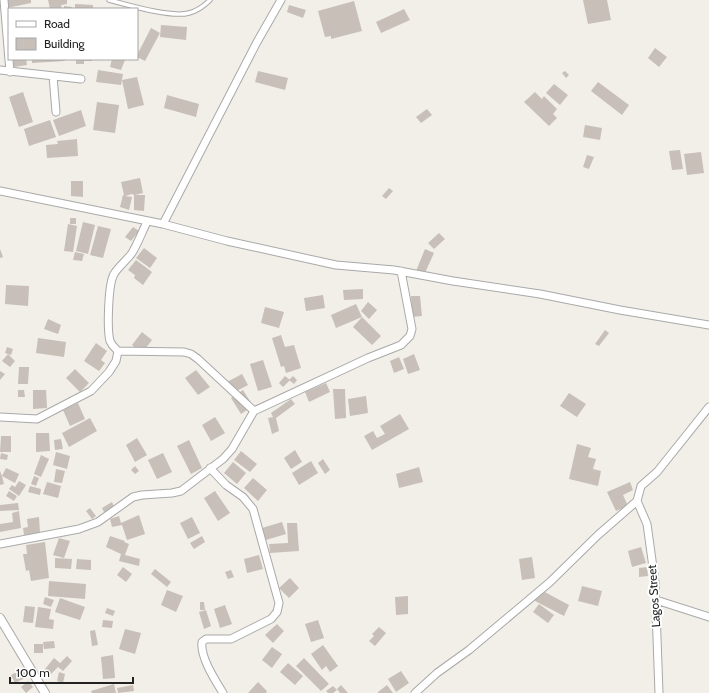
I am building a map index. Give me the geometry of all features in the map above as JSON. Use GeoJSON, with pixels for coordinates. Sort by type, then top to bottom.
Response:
{"type":"FeatureCollection","features":[{"type":"Feature","properties":{"kind":"street"},"geometry":{"type":"LineString","coordinates":[[4,0],[8,48]]}},
{"type":"Feature","properties":{"kind":"street"},"geometry":{"type":"LineString","coordinates":[[163,224],[257,42],[281,0]]}},
{"type":"Feature","properties":{"kind":"street"},"geometry":{"type":"LineString","coordinates":[[9,60],[10,72]]}},
{"type":"Feature","properties":{"kind":"street"},"geometry":{"type":"LineString","coordinates":[[0,70],[81,79]]}},
{"type":"Feature","properties":{"kind":"street"},"geometry":{"type":"LineString","coordinates":[[53,76],[56,112]]}},
{"type":"Feature","properties":{"kind":"street"},"geometry":{"type":"LineString","coordinates":[[0,191],[147,222],[163,224],[227,241],[336,265],[401,271],[453,281],[540,294],[620,310],[709,325]]}},
{"type":"Feature","properties":{"kind":"street"},"geometry":{"type":"LineString","coordinates":[[147,222],[133,252],[114,273],[109,307],[110,342],[118,351],[184,352],[190,354],[198,359],[254,412]]}},
{"type":"Feature","properties":{"kind":"street"},"geometry":{"type":"LineString","coordinates":[[0,544],[79,529],[98,522],[133,497],[181,491],[222,459],[232,449],[254,412],[368,358],[401,345],[410,336],[412,329],[401,271]]}},
{"type":"Feature","properties":{"kind":"street"},"geometry":{"type":"LineString","coordinates":[[0,417],[37,419],[91,391],[109,372],[116,361],[118,351]]}},
{"type":"Feature","properties":{"kind":"street"},"geometry":{"type":"LineString","coordinates":[[415,693],[437,672],[469,650],[550,582],[598,535],[637,501],[640,486],[657,472],[709,407]]}},
{"type":"Feature","properties":{"kind":"street"},"geometry":{"type":"LineString","coordinates":[[210,468],[226,485],[243,497],[253,509],[279,603],[277,612],[271,620],[231,639],[206,639],[202,642],[201,648],[212,674],[223,693]]}},
{"type":"Feature","properties":{"kind":"street","name":"Lagos Street"},"geometry":{"type":"LineString","coordinates":[[637,501],[647,524],[655,582],[659,693]]}},
{"type":"Feature","properties":{"kind":"street"},"geometry":{"type":"LineString","coordinates":[[656,600],[709,617]]}},
{"type":"Feature","properties":{"kind":"street"},"geometry":{"type":"LineString","coordinates":[[0,618],[45,693]]}},
{"type":"Feature","properties":{"kind":"lane"},"geometry":{"type":"LineString","coordinates":[[109,0],[138,8],[178,15],[189,13],[201,8],[210,0]]}},
{"type":"Feature","properties":{"kind":"building"},"geometry":{"type":"Polygon","coordinates":[[[6,0],[31,0],[31,3],[7,8],[6,0]]]}},
{"type":"Feature","properties":{"kind":"building"},"geometry":{"type":"Polygon","coordinates":[[[48,0],[67,0],[67,4],[61,5],[62,8],[50,8],[48,0]]]}},
{"type":"Feature","properties":{"kind":"building"},"geometry":{"type":"Polygon","coordinates":[[[583,0],[607,0],[611,20],[588,24],[583,0]]]}},
{"type":"Feature","properties":{"kind":"building"},"geometry":{"type":"Polygon","coordinates":[[[354,1],[362,31],[331,39],[331,36],[325,37],[318,11],[354,1]]]}},
{"type":"Feature","properties":{"kind":"building"},"geometry":{"type":"Polygon","coordinates":[[[75,4],[93,5],[93,8],[75,8],[75,4]]]}},
{"type":"Feature","properties":{"kind":"building"},"geometry":{"type":"Polygon","coordinates":[[[289,5],[306,10],[303,18],[287,12],[289,5]]]}},
{"type":"Feature","properties":{"kind":"building"},"geometry":{"type":"Polygon","coordinates":[[[64,6],[72,7],[72,8],[64,8],[64,6]]]}},
{"type":"Feature","properties":{"kind":"building"},"geometry":{"type":"Polygon","coordinates":[[[404,9],[410,20],[381,33],[376,22],[404,9]]]}},
{"type":"Feature","properties":{"kind":"building"},"geometry":{"type":"Polygon","coordinates":[[[161,25],[187,27],[186,40],[160,37],[161,25]]]}},
{"type":"Feature","properties":{"kind":"building"},"geometry":{"type":"Polygon","coordinates":[[[151,28],[160,33],[145,61],[138,58],[138,53],[151,28]]]}},
{"type":"Feature","properties":{"kind":"building"},"geometry":{"type":"Polygon","coordinates":[[[655,48],[667,57],[659,67],[648,58],[655,48]]]}},
{"type":"Feature","properties":{"kind":"building"},"geometry":{"type":"Polygon","coordinates":[[[13,60],[26,60],[27,65],[14,67],[13,60]]]}},
{"type":"Feature","properties":{"kind":"building"},"geometry":{"type":"Polygon","coordinates":[[[32,60],[65,61],[32,63],[32,60]]]}},
{"type":"Feature","properties":{"kind":"building"},"geometry":{"type":"Polygon","coordinates":[[[76,60],[92,60],[84,61],[84,64],[76,64],[76,60]]]}},
{"type":"Feature","properties":{"kind":"building"},"geometry":{"type":"Polygon","coordinates":[[[112,60],[125,60],[121,70],[110,67],[112,60]]]}},
{"type":"Feature","properties":{"kind":"building"},"geometry":{"type":"Polygon","coordinates":[[[98,70],[123,74],[121,85],[96,82],[98,70]]]}},
{"type":"Feature","properties":{"kind":"building"},"geometry":{"type":"Polygon","coordinates":[[[258,71],[288,78],[285,90],[255,82],[258,71]]]}},
{"type":"Feature","properties":{"kind":"building"},"geometry":{"type":"Polygon","coordinates":[[[565,71],[569,75],[566,78],[562,73],[565,71]]]}},
{"type":"Feature","properties":{"kind":"building"},"geometry":{"type":"Polygon","coordinates":[[[137,77],[144,105],[128,109],[122,80],[137,77]]]}},
{"type":"Feature","properties":{"kind":"building"},"geometry":{"type":"Polygon","coordinates":[[[598,82],[629,105],[622,115],[591,91],[598,82]]]}},
{"type":"Feature","properties":{"kind":"building"},"geometry":{"type":"Polygon","coordinates":[[[554,84],[568,95],[560,105],[546,93],[554,84]]]}},
{"type":"Feature","properties":{"kind":"building"},"geometry":{"type":"Polygon","coordinates":[[[23,92],[33,122],[19,127],[9,97],[23,92]]]}},
{"type":"Feature","properties":{"kind":"building"},"geometry":{"type":"Polygon","coordinates":[[[535,92],[542,99],[544,96],[557,109],[553,114],[557,118],[549,126],[524,102],[535,92]]]}},
{"type":"Feature","properties":{"kind":"building"},"geometry":{"type":"Polygon","coordinates":[[[167,95],[199,104],[196,117],[164,108],[167,95]]]}},
{"type":"Feature","properties":{"kind":"building"},"geometry":{"type":"Polygon","coordinates":[[[97,102],[119,105],[115,133],[93,130],[97,102]]]}},
{"type":"Feature","properties":{"kind":"building"},"geometry":{"type":"Polygon","coordinates":[[[427,109],[432,115],[421,123],[416,117],[427,109]]]}},
{"type":"Feature","properties":{"kind":"building"},"geometry":{"type":"Polygon","coordinates":[[[81,110],[86,126],[59,136],[53,120],[81,110]]]}},
{"type":"Feature","properties":{"kind":"building"},"geometry":{"type":"Polygon","coordinates":[[[50,120],[56,137],[29,146],[24,129],[50,120]]]}},
{"type":"Feature","properties":{"kind":"building"},"geometry":{"type":"Polygon","coordinates":[[[585,125],[602,128],[600,140],[583,137],[585,125]]]}},
{"type":"Feature","properties":{"kind":"building"},"geometry":{"type":"Polygon","coordinates":[[[77,139],[78,156],[47,158],[46,145],[58,144],[57,141],[77,139]]]}},
{"type":"Feature","properties":{"kind":"building"},"geometry":{"type":"Polygon","coordinates":[[[680,150],[683,169],[672,170],[669,151],[680,150]]]}},
{"type":"Feature","properties":{"kind":"building"},"geometry":{"type":"Polygon","coordinates":[[[701,152],[704,173],[687,175],[684,154],[701,152]]]}},
{"type":"Feature","properties":{"kind":"building"},"geometry":{"type":"Polygon","coordinates":[[[587,155],[594,157],[589,169],[583,167],[587,155]]]}},
{"type":"Feature","properties":{"kind":"building"},"geometry":{"type":"Polygon","coordinates":[[[140,178],[143,193],[135,195],[145,195],[144,211],[134,210],[134,195],[132,194],[125,196],[132,197],[129,210],[120,207],[124,195],[121,182],[140,178]]]}},
{"type":"Feature","properties":{"kind":"building"},"geometry":{"type":"Polygon","coordinates":[[[71,181],[83,181],[83,197],[71,196],[71,181]]]}},
{"type":"Feature","properties":{"kind":"building"},"geometry":{"type":"Polygon","coordinates":[[[389,188],[393,191],[386,199],[382,196],[389,188]]]}},
{"type":"Feature","properties":{"kind":"building"},"geometry":{"type":"Polygon","coordinates":[[[70,218],[76,218],[76,224],[70,224],[70,218]]]}},
{"type":"Feature","properties":{"kind":"building"},"geometry":{"type":"Polygon","coordinates":[[[83,222],[95,225],[88,254],[76,251],[83,222]]]}},
{"type":"Feature","properties":{"kind":"building"},"geometry":{"type":"Polygon","coordinates":[[[68,224],[77,226],[73,252],[64,251],[68,224]]]}},
{"type":"Feature","properties":{"kind":"building"},"geometry":{"type":"Polygon","coordinates":[[[98,226],[111,229],[103,258],[90,255],[98,226]]]}},
{"type":"Feature","properties":{"kind":"building"},"geometry":{"type":"Polygon","coordinates":[[[133,227],[139,231],[131,241],[125,237],[133,227]]]}},
{"type":"Feature","properties":{"kind":"building"},"geometry":{"type":"Polygon","coordinates":[[[439,233],[445,239],[434,249],[428,243],[439,233]]]}},
{"type":"Feature","properties":{"kind":"building"},"geometry":{"type":"Polygon","coordinates":[[[144,248],[157,258],[150,268],[136,258],[144,248]]]}},
{"type":"Feature","properties":{"kind":"building"},"geometry":{"type":"Polygon","coordinates":[[[0,249],[3,257],[0,258],[0,249]]]}},
{"type":"Feature","properties":{"kind":"building"},"geometry":{"type":"Polygon","coordinates":[[[425,249],[434,253],[424,275],[416,271],[425,249]]]}},
{"type":"Feature","properties":{"kind":"building"},"geometry":{"type":"Polygon","coordinates":[[[75,252],[84,254],[82,261],[73,260],[75,252]]]}},
{"type":"Feature","properties":{"kind":"building"},"geometry":{"type":"Polygon","coordinates":[[[136,260],[152,272],[143,285],[134,278],[135,275],[128,270],[136,260]]]}},
{"type":"Feature","properties":{"kind":"building"},"geometry":{"type":"Polygon","coordinates":[[[6,285],[29,286],[28,306],[5,304],[6,285]]]}},
{"type":"Feature","properties":{"kind":"building"},"geometry":{"type":"Polygon","coordinates":[[[363,289],[363,299],[344,300],[343,290],[363,289]]]}},
{"type":"Feature","properties":{"kind":"building"},"geometry":{"type":"Polygon","coordinates":[[[323,295],[325,308],[306,311],[304,298],[323,295]]]}},
{"type":"Feature","properties":{"kind":"building"},"geometry":{"type":"Polygon","coordinates":[[[411,296],[420,296],[422,316],[412,317],[411,296]]]}},
{"type":"Feature","properties":{"kind":"building"},"geometry":{"type":"Polygon","coordinates":[[[368,302],[377,310],[369,319],[361,311],[368,302]]]}},
{"type":"Feature","properties":{"kind":"building"},"geometry":{"type":"Polygon","coordinates":[[[356,304],[362,317],[336,328],[331,315],[356,304]]]}},
{"type":"Feature","properties":{"kind":"building"},"geometry":{"type":"Polygon","coordinates":[[[265,307],[284,312],[279,328],[261,323],[265,307]]]}},
{"type":"Feature","properties":{"kind":"building"},"geometry":{"type":"Polygon","coordinates":[[[362,317],[381,336],[372,345],[353,327],[362,317]]]}},
{"type":"Feature","properties":{"kind":"building"},"geometry":{"type":"Polygon","coordinates":[[[48,319],[61,325],[58,334],[44,329],[48,319]]]}},
{"type":"Feature","properties":{"kind":"building"},"geometry":{"type":"Polygon","coordinates":[[[605,330],[609,333],[599,346],[595,344],[605,330]]]}},
{"type":"Feature","properties":{"kind":"building"},"geometry":{"type":"Polygon","coordinates":[[[142,332],[152,340],[142,353],[132,345],[142,332]]]}},
{"type":"Feature","properties":{"kind":"building"},"geometry":{"type":"Polygon","coordinates":[[[281,335],[285,347],[294,345],[301,368],[286,373],[284,366],[281,367],[272,338],[281,335]]]}},
{"type":"Feature","properties":{"kind":"building"},"geometry":{"type":"Polygon","coordinates":[[[38,338],[66,342],[64,357],[36,353],[38,338]]]}},
{"type":"Feature","properties":{"kind":"building"},"geometry":{"type":"Polygon","coordinates":[[[96,343],[107,351],[101,360],[105,363],[99,371],[84,361],[96,343]]]}},
{"type":"Feature","properties":{"kind":"building"},"geometry":{"type":"Polygon","coordinates":[[[7,347],[13,349],[11,355],[5,353],[7,347]]]}},
{"type":"Feature","properties":{"kind":"building"},"geometry":{"type":"Polygon","coordinates":[[[8,354],[15,361],[10,367],[2,361],[8,354]]]}},
{"type":"Feature","properties":{"kind":"building"},"geometry":{"type":"Polygon","coordinates":[[[414,354],[420,370],[408,374],[403,359],[414,354]]]}},
{"type":"Feature","properties":{"kind":"building"},"geometry":{"type":"Polygon","coordinates":[[[399,357],[404,369],[394,373],[390,361],[399,357]]]}},
{"type":"Feature","properties":{"kind":"building"},"geometry":{"type":"Polygon","coordinates":[[[263,360],[272,387],[258,391],[250,364],[263,360]]]}},
{"type":"Feature","properties":{"kind":"building"},"geometry":{"type":"Polygon","coordinates":[[[19,367],[29,367],[28,384],[18,384],[19,367]]]}},
{"type":"Feature","properties":{"kind":"building"},"geometry":{"type":"Polygon","coordinates":[[[75,369],[89,383],[80,392],[66,378],[75,369]]]}},
{"type":"Feature","properties":{"kind":"building"},"geometry":{"type":"Polygon","coordinates":[[[196,370],[210,387],[198,395],[185,378],[196,370]]]}},
{"type":"Feature","properties":{"kind":"building"},"geometry":{"type":"Polygon","coordinates":[[[0,371],[5,374],[0,380],[0,371]]]}},
{"type":"Feature","properties":{"kind":"building"},"geometry":{"type":"Polygon","coordinates":[[[242,374],[248,385],[233,393],[227,382],[242,374]]]}},
{"type":"Feature","properties":{"kind":"building"},"geometry":{"type":"Polygon","coordinates":[[[285,376],[290,380],[283,387],[279,383],[285,376]]]}},
{"type":"Feature","properties":{"kind":"building"},"geometry":{"type":"Polygon","coordinates":[[[293,376],[297,380],[294,384],[289,380],[293,376]]]}},
{"type":"Feature","properties":{"kind":"building"},"geometry":{"type":"Polygon","coordinates":[[[326,383],[330,392],[309,402],[305,392],[326,383]]]}},
{"type":"Feature","properties":{"kind":"building"},"geometry":{"type":"Polygon","coordinates":[[[333,389],[345,389],[346,418],[335,419],[333,389]]]}},
{"type":"Feature","properties":{"kind":"building"},"geometry":{"type":"Polygon","coordinates":[[[18,390],[24,390],[25,397],[18,397],[18,390]]]}},
{"type":"Feature","properties":{"kind":"building"},"geometry":{"type":"Polygon","coordinates":[[[33,390],[46,390],[47,408],[33,409],[33,390]]]}},
{"type":"Feature","properties":{"kind":"building"},"geometry":{"type":"Polygon","coordinates":[[[243,390],[253,406],[241,414],[231,398],[243,390]]]}},
{"type":"Feature","properties":{"kind":"building"},"geometry":{"type":"Polygon","coordinates":[[[569,393],[586,404],[577,417],[560,406],[569,393]]]}},
{"type":"Feature","properties":{"kind":"building"},"geometry":{"type":"Polygon","coordinates":[[[366,396],[368,413],[350,416],[348,399],[366,396]]]}},
{"type":"Feature","properties":{"kind":"building"},"geometry":{"type":"Polygon","coordinates":[[[291,399],[295,404],[276,418],[279,431],[272,434],[268,418],[273,417],[271,413],[291,399]]]}},
{"type":"Feature","properties":{"kind":"building"},"geometry":{"type":"Polygon","coordinates":[[[78,403],[85,419],[70,426],[63,410],[78,403]]]}},
{"type":"Feature","properties":{"kind":"building"},"geometry":{"type":"Polygon","coordinates":[[[400,414],[409,429],[372,450],[364,436],[373,431],[377,438],[385,434],[380,426],[400,414]]]}},
{"type":"Feature","properties":{"kind":"building"},"geometry":{"type":"Polygon","coordinates":[[[215,417],[225,433],[211,441],[202,425],[215,417]]]}},
{"type":"Feature","properties":{"kind":"building"},"geometry":{"type":"Polygon","coordinates":[[[90,418],[97,431],[69,447],[62,433],[90,418]]]}},
{"type":"Feature","properties":{"kind":"building"},"geometry":{"type":"Polygon","coordinates":[[[36,433],[49,433],[50,451],[36,452],[36,433]]]}},
{"type":"Feature","properties":{"kind":"building"},"geometry":{"type":"Polygon","coordinates":[[[1,436],[11,436],[11,452],[0,452],[1,436]]]}},
{"type":"Feature","properties":{"kind":"building"},"geometry":{"type":"Polygon","coordinates":[[[137,438],[147,455],[135,462],[126,445],[137,438]]]}},
{"type":"Feature","properties":{"kind":"building"},"geometry":{"type":"Polygon","coordinates":[[[61,439],[63,449],[55,450],[54,440],[61,439]]]}},
{"type":"Feature","properties":{"kind":"building"},"geometry":{"type":"Polygon","coordinates":[[[189,440],[202,468],[191,474],[177,446],[189,440]]]}},
{"type":"Feature","properties":{"kind":"building"},"geometry":{"type":"Polygon","coordinates":[[[577,444],[591,448],[588,457],[596,459],[593,469],[601,471],[598,486],[569,479],[577,444]]]}},
{"type":"Feature","properties":{"kind":"building"},"geometry":{"type":"Polygon","coordinates":[[[295,450],[302,462],[291,469],[284,458],[295,450]]]}},
{"type":"Feature","properties":{"kind":"building"},"geometry":{"type":"Polygon","coordinates":[[[241,451],[257,464],[250,472],[234,460],[241,451]]]}},
{"type":"Feature","properties":{"kind":"building"},"geometry":{"type":"Polygon","coordinates":[[[56,452],[70,456],[67,469],[53,465],[56,452]]]}},
{"type":"Feature","properties":{"kind":"building"},"geometry":{"type":"Polygon","coordinates":[[[1,453],[8,455],[7,460],[0,459],[1,453]]]}},
{"type":"Feature","properties":{"kind":"building"},"geometry":{"type":"Polygon","coordinates":[[[163,453],[172,472],[157,479],[148,460],[163,453]]]}},
{"type":"Feature","properties":{"kind":"building"},"geometry":{"type":"Polygon","coordinates":[[[41,455],[49,459],[41,477],[34,474],[41,455]]]}},
{"type":"Feature","properties":{"kind":"building"},"geometry":{"type":"Polygon","coordinates":[[[323,459],[330,470],[325,474],[318,463],[323,459]]]}},
{"type":"Feature","properties":{"kind":"building"},"geometry":{"type":"Polygon","coordinates":[[[311,461],[318,473],[299,485],[292,473],[311,461]]]}},
{"type":"Feature","properties":{"kind":"building"},"geometry":{"type":"Polygon","coordinates":[[[233,462],[246,473],[237,484],[224,473],[233,462]]]}},
{"type":"Feature","properties":{"kind":"building"},"geometry":{"type":"Polygon","coordinates":[[[135,466],[139,471],[135,474],[131,470],[135,466]]]}},
{"type":"Feature","properties":{"kind":"building"},"geometry":{"type":"Polygon","coordinates":[[[419,467],[423,482],[399,488],[396,474],[419,467]]]}},
{"type":"Feature","properties":{"kind":"building"},"geometry":{"type":"Polygon","coordinates":[[[6,468],[19,474],[15,483],[2,476],[6,468]]]}},
{"type":"Feature","properties":{"kind":"building"},"geometry":{"type":"Polygon","coordinates":[[[56,469],[65,471],[62,483],[54,482],[56,469]]]}},
{"type":"Feature","properties":{"kind":"building"},"geometry":{"type":"Polygon","coordinates":[[[0,471],[4,484],[0,485],[0,471]]]}},
{"type":"Feature","properties":{"kind":"building"},"geometry":{"type":"Polygon","coordinates":[[[34,476],[39,478],[36,486],[31,484],[34,476]]]}},
{"type":"Feature","properties":{"kind":"building"},"geometry":{"type":"Polygon","coordinates":[[[253,478],[267,490],[258,501],[244,488],[253,478]]]}},
{"type":"Feature","properties":{"kind":"building"},"geometry":{"type":"Polygon","coordinates":[[[19,481],[26,485],[19,496],[9,489],[12,485],[15,487],[19,481]]]}},
{"type":"Feature","properties":{"kind":"building"},"geometry":{"type":"Polygon","coordinates":[[[47,482],[61,486],[58,498],[43,494],[47,482]]]}},
{"type":"Feature","properties":{"kind":"building"},"geometry":{"type":"Polygon","coordinates":[[[630,482],[633,490],[623,495],[628,506],[616,511],[607,492],[630,482]]]}},
{"type":"Feature","properties":{"kind":"building"},"geometry":{"type":"Polygon","coordinates":[[[30,486],[41,489],[40,495],[28,492],[30,486]]]}},
{"type":"Feature","properties":{"kind":"building"},"geometry":{"type":"Polygon","coordinates":[[[9,491],[17,496],[14,501],[6,496],[9,491]]]}},
{"type":"Feature","properties":{"kind":"building"},"geometry":{"type":"Polygon","coordinates":[[[215,491],[230,513],[218,521],[204,498],[215,491]]]}},
{"type":"Feature","properties":{"kind":"building"},"geometry":{"type":"Polygon","coordinates":[[[112,502],[115,509],[105,514],[102,508],[112,502]]]}},
{"type":"Feature","properties":{"kind":"building"},"geometry":{"type":"Polygon","coordinates":[[[18,503],[19,510],[0,511],[0,505],[18,503]]]}},
{"type":"Feature","properties":{"kind":"building"},"geometry":{"type":"Polygon","coordinates":[[[90,508],[96,516],[92,519],[86,511],[90,508]]]}},
{"type":"Feature","properties":{"kind":"building"},"geometry":{"type":"Polygon","coordinates":[[[19,511],[21,528],[0,532],[0,524],[13,522],[12,513],[19,511]]]}},
{"type":"Feature","properties":{"kind":"building"},"geometry":{"type":"Polygon","coordinates":[[[139,515],[145,534],[127,540],[122,525],[112,527],[110,519],[119,516],[121,523],[139,515]]]}},
{"type":"Feature","properties":{"kind":"building"},"geometry":{"type":"Polygon","coordinates":[[[39,517],[40,533],[24,535],[23,528],[28,527],[27,519],[39,517]]]}},
{"type":"Feature","properties":{"kind":"building"},"geometry":{"type":"Polygon","coordinates":[[[192,517],[200,533],[188,539],[180,523],[192,517]]]}},
{"type":"Feature","properties":{"kind":"building"},"geometry":{"type":"Polygon","coordinates":[[[282,522],[286,534],[266,540],[262,528],[282,522]]]}},
{"type":"Feature","properties":{"kind":"building"},"geometry":{"type":"Polygon","coordinates":[[[287,523],[297,523],[299,551],[270,553],[269,544],[288,543],[287,523]]]}},
{"type":"Feature","properties":{"kind":"building"},"geometry":{"type":"Polygon","coordinates":[[[110,536],[125,541],[124,542],[129,544],[125,555],[140,559],[139,566],[119,561],[121,554],[106,547],[110,536]]]}},
{"type":"Feature","properties":{"kind":"building"},"geometry":{"type":"Polygon","coordinates":[[[202,536],[205,542],[194,549],[190,543],[202,536]]]}},
{"type":"Feature","properties":{"kind":"building"},"geometry":{"type":"Polygon","coordinates":[[[59,538],[70,541],[64,558],[53,555],[59,538]]]}},
{"type":"Feature","properties":{"kind":"building"},"geometry":{"type":"Polygon","coordinates":[[[45,542],[49,578],[31,581],[29,570],[26,571],[23,554],[27,554],[26,545],[45,542]]]}},
{"type":"Feature","properties":{"kind":"building"},"geometry":{"type":"Polygon","coordinates":[[[641,547],[646,563],[632,567],[628,551],[641,547]]]}},
{"type":"Feature","properties":{"kind":"building"},"geometry":{"type":"Polygon","coordinates":[[[259,555],[263,569],[247,573],[244,559],[259,555]]]}},
{"type":"Feature","properties":{"kind":"building"},"geometry":{"type":"Polygon","coordinates":[[[532,557],[535,578],[522,580],[519,559],[532,557]]]}},
{"type":"Feature","properties":{"kind":"building"},"geometry":{"type":"Polygon","coordinates":[[[55,558],[72,559],[71,569],[55,568],[55,558]]]}},
{"type":"Feature","properties":{"kind":"building"},"geometry":{"type":"Polygon","coordinates":[[[77,559],[91,560],[91,570],[76,569],[77,559]]]}},
{"type":"Feature","properties":{"kind":"building"},"geometry":{"type":"Polygon","coordinates":[[[123,567],[132,574],[126,582],[117,575],[123,567]]]}},
{"type":"Feature","properties":{"kind":"building"},"geometry":{"type":"Polygon","coordinates":[[[647,567],[648,576],[639,577],[639,568],[647,567]]]}},
{"type":"Feature","properties":{"kind":"building"},"geometry":{"type":"Polygon","coordinates":[[[155,569],[171,582],[167,587],[151,574],[155,569]]]}},
{"type":"Feature","properties":{"kind":"building"},"geometry":{"type":"Polygon","coordinates":[[[231,570],[234,577],[228,579],[225,572],[231,570]]]}},
{"type":"Feature","properties":{"kind":"building"},"geometry":{"type":"Polygon","coordinates":[[[290,578],[299,588],[289,598],[279,588],[290,578]]]}},
{"type":"Feature","properties":{"kind":"building"},"geometry":{"type":"Polygon","coordinates":[[[49,581],[86,584],[85,599],[48,596],[49,581]]]}},
{"type":"Feature","properties":{"kind":"building"},"geometry":{"type":"Polygon","coordinates":[[[582,586],[602,591],[598,606],[578,601],[582,586]]]}},
{"type":"Feature","properties":{"kind":"building"},"geometry":{"type":"Polygon","coordinates":[[[167,590],[183,596],[176,612],[161,605],[167,590]]]}},
{"type":"Feature","properties":{"kind":"building"},"geometry":{"type":"Polygon","coordinates":[[[541,590],[569,605],[564,616],[535,601],[541,590]]]}},
{"type":"Feature","properties":{"kind":"building"},"geometry":{"type":"Polygon","coordinates":[[[408,596],[408,614],[396,615],[395,597],[408,596]]]}},
{"type":"Feature","properties":{"kind":"building"},"geometry":{"type":"Polygon","coordinates":[[[45,597],[54,600],[51,607],[43,604],[45,597]]]}},
{"type":"Feature","properties":{"kind":"building"},"geometry":{"type":"Polygon","coordinates":[[[60,598],[85,607],[80,620],[55,612],[60,598]]]}},
{"type":"Feature","properties":{"kind":"building"},"geometry":{"type":"Polygon","coordinates":[[[200,602],[204,602],[205,610],[200,610],[200,602]]]}},
{"type":"Feature","properties":{"kind":"building"},"geometry":{"type":"Polygon","coordinates":[[[539,604],[554,615],[548,623],[533,612],[539,604]]]}},
{"type":"Feature","properties":{"kind":"building"},"geometry":{"type":"Polygon","coordinates":[[[225,605],[232,624],[220,628],[214,609],[225,605]]]}},
{"type":"Feature","properties":{"kind":"building"},"geometry":{"type":"Polygon","coordinates":[[[25,606],[35,607],[33,623],[23,622],[25,606]]]}},
{"type":"Feature","properties":{"kind":"building"},"geometry":{"type":"Polygon","coordinates":[[[38,607],[51,609],[49,619],[54,620],[53,629],[35,627],[38,607]]]}},
{"type":"Feature","properties":{"kind":"building"},"geometry":{"type":"Polygon","coordinates":[[[107,608],[115,611],[113,616],[105,613],[107,608]]]}},
{"type":"Feature","properties":{"kind":"building"},"geometry":{"type":"Polygon","coordinates":[[[206,610],[211,626],[204,629],[199,612],[206,610]]]}},
{"type":"Feature","properties":{"kind":"building"},"geometry":{"type":"Polygon","coordinates":[[[103,620],[113,621],[112,628],[102,627],[103,620]]]}},
{"type":"Feature","properties":{"kind":"building"},"geometry":{"type":"Polygon","coordinates":[[[318,620],[324,638],[311,642],[305,624],[318,620]]]}},
{"type":"Feature","properties":{"kind":"building"},"geometry":{"type":"Polygon","coordinates":[[[277,624],[284,631],[273,643],[265,635],[277,624]]]}},
{"type":"Feature","properties":{"kind":"building"},"geometry":{"type":"Polygon","coordinates":[[[379,627],[386,633],[375,646],[369,641],[374,636],[372,634],[379,627]]]}},
{"type":"Feature","properties":{"kind":"building"},"geometry":{"type":"Polygon","coordinates":[[[125,629],[141,633],[135,654],[119,649],[125,629]]]}},
{"type":"Feature","properties":{"kind":"building"},"geometry":{"type":"Polygon","coordinates":[[[95,630],[98,645],[92,646],[90,631],[95,630]]]}},
{"type":"Feature","properties":{"kind":"building"},"geometry":{"type":"Polygon","coordinates":[[[54,641],[55,648],[44,649],[43,642],[54,641]]]}},
{"type":"Feature","properties":{"kind":"building"},"geometry":{"type":"Polygon","coordinates":[[[34,644],[43,644],[43,653],[34,653],[34,644]]]}},
{"type":"Feature","properties":{"kind":"building"},"geometry":{"type":"Polygon","coordinates":[[[323,645],[338,666],[330,672],[326,666],[322,670],[311,654],[323,645]]]}},
{"type":"Feature","properties":{"kind":"building"},"geometry":{"type":"Polygon","coordinates":[[[272,647],[282,654],[272,668],[262,660],[272,647]]]}},
{"type":"Feature","properties":{"kind":"building"},"geometry":{"type":"Polygon","coordinates":[[[113,655],[115,678],[103,679],[101,657],[113,655]]]}},
{"type":"Feature","properties":{"kind":"building"},"geometry":{"type":"Polygon","coordinates":[[[67,656],[72,661],[63,671],[58,667],[51,674],[45,669],[54,658],[60,663],[67,656]]]}},
{"type":"Feature","properties":{"kind":"building"},"geometry":{"type":"Polygon","coordinates":[[[304,658],[329,684],[321,691],[296,666],[304,658]]]}},
{"type":"Feature","properties":{"kind":"building"},"geometry":{"type":"Polygon","coordinates":[[[288,663],[303,676],[295,685],[280,672],[288,663]]]}},
{"type":"Feature","properties":{"kind":"building"},"geometry":{"type":"Polygon","coordinates":[[[22,669],[27,677],[15,683],[11,675],[22,669]]]}},
{"type":"Feature","properties":{"kind":"building"},"geometry":{"type":"Polygon","coordinates":[[[401,671],[409,683],[396,692],[388,679],[401,671]]]}},
{"type":"Feature","properties":{"kind":"building"},"geometry":{"type":"Polygon","coordinates":[[[59,672],[65,674],[63,683],[57,681],[59,672]]]}},
{"type":"Feature","properties":{"kind":"building"},"geometry":{"type":"Polygon","coordinates":[[[28,681],[33,687],[26,693],[21,687],[28,681]]]}},
{"type":"Feature","properties":{"kind":"building"},"geometry":{"type":"Polygon","coordinates":[[[258,682],[267,691],[266,693],[248,693],[258,682]]]}},
{"type":"Feature","properties":{"kind":"building"},"geometry":{"type":"Polygon","coordinates":[[[114,684],[116,693],[92,693],[91,691],[114,684]]]}},
{"type":"Feature","properties":{"kind":"building"},"geometry":{"type":"Polygon","coordinates":[[[133,685],[134,691],[118,693],[117,688],[133,685]]]}},
{"type":"Feature","properties":{"kind":"building"},"geometry":{"type":"Polygon","coordinates":[[[341,685],[348,693],[340,693],[337,689],[341,685]]]}},
{"type":"Feature","properties":{"kind":"building"},"geometry":{"type":"Polygon","coordinates":[[[387,685],[393,693],[378,693],[378,692],[387,685]]]}},
{"type":"Feature","properties":{"kind":"building"},"geometry":{"type":"Polygon","coordinates":[[[333,686],[337,690],[333,693],[328,693],[326,691],[333,686]]]}}]}
